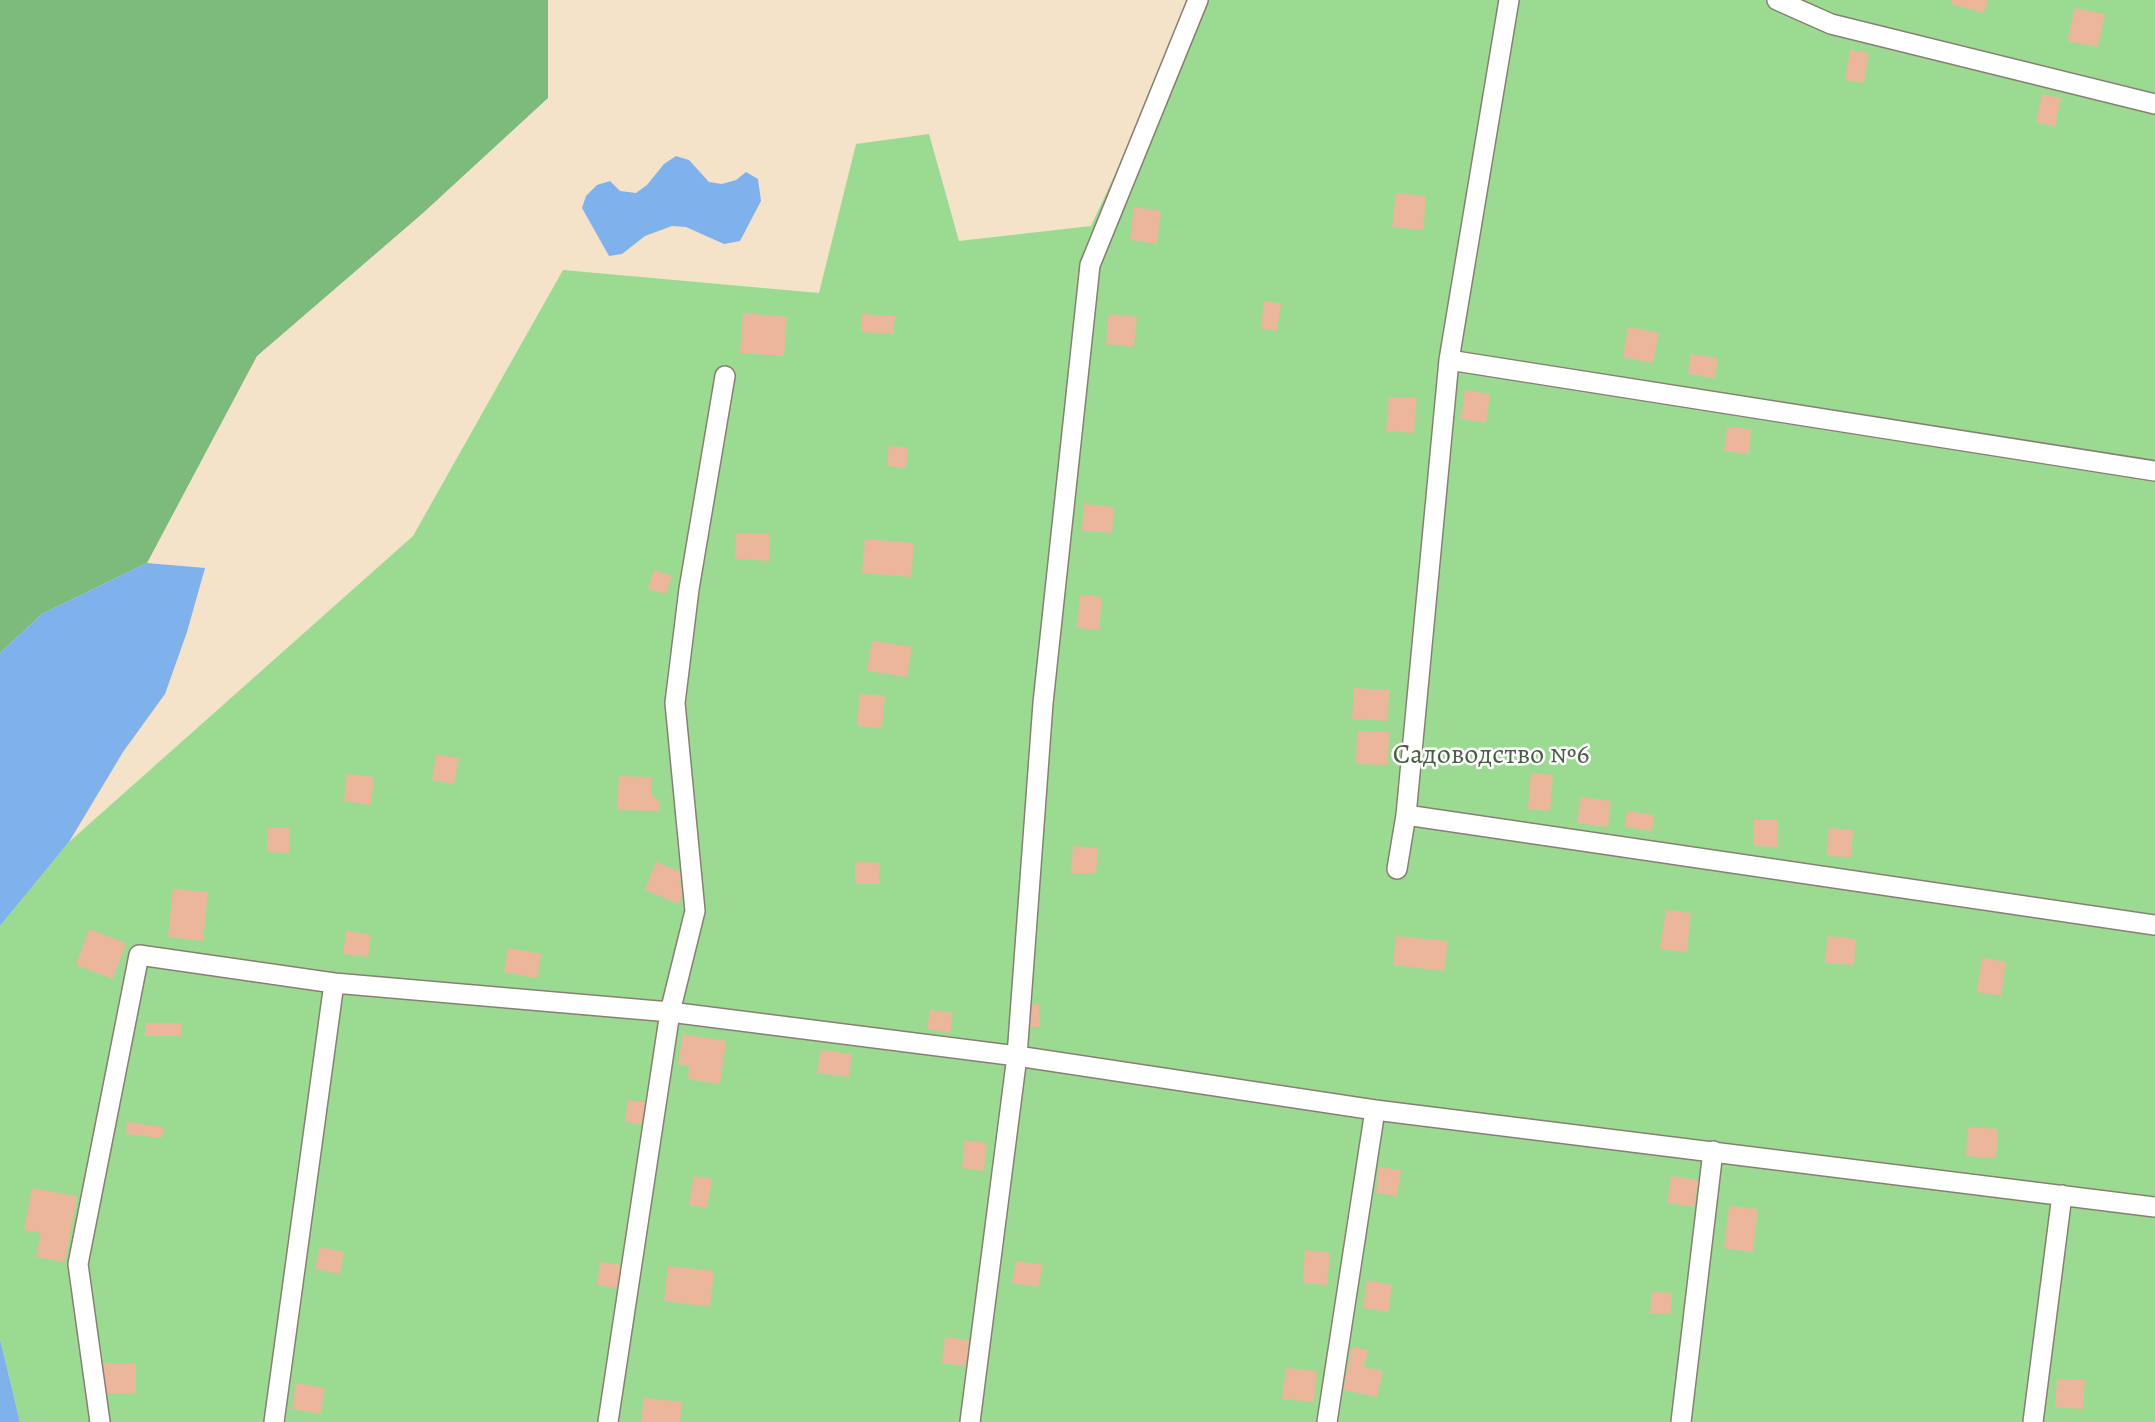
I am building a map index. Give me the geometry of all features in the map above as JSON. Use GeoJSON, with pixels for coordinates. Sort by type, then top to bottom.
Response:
{"type":"FeatureCollection","features":[{"type":"Feature","properties":{"kind":"lane"},"geometry":{"type":"LineString","coordinates":[[970,1422],[1017,1056],[1043,703],[1090,265],[1198,0]]}},
{"type":"Feature","properties":{"kind":"lane"},"geometry":{"type":"LineString","coordinates":[[1397,869],[1406,815],[1449,360],[1509,0]]}},
{"type":"Feature","properties":{"kind":"lane"},"geometry":{"type":"LineString","coordinates":[[1777,0],[1830,24],[2155,104]]}},
{"type":"Feature","properties":{"kind":"lane"},"geometry":{"type":"LineString","coordinates":[[1449,360],[2155,471]]}},
{"type":"Feature","properties":{"kind":"lane"},"geometry":{"type":"LineString","coordinates":[[608,1422],[670,1012],[695,911],[675,703],[689,589],[725,376]]}},
{"type":"Feature","properties":{"kind":"lane"},"geometry":{"type":"LineString","coordinates":[[1406,815],[2155,925]]}},
{"type":"Feature","properties":{"kind":"lane"},"geometry":{"type":"LineString","coordinates":[[100,1422],[78,1264],[139,955],[334,983],[670,1012],[1017,1056],[1375,1110],[2155,1207]]}},
{"type":"Feature","properties":{"kind":"lane"},"geometry":{"type":"LineString","coordinates":[[274,1422],[334,983]]}},
{"type":"Feature","properties":{"kind":"lane"},"geometry":{"type":"LineString","coordinates":[[1327,1422],[1375,1110]]}},
{"type":"Feature","properties":{"kind":"lane"},"geometry":{"type":"LineString","coordinates":[[1681,1422],[1713,1151]]}},
{"type":"Feature","properties":{"kind":"lane"},"geometry":{"type":"LineString","coordinates":[[2033,1422],[2062,1195]]}},
{"type":"Feature","properties":{"kind":"green space"},"geometry":{"type":"Polygon","coordinates":[[[0,0],[548,0],[548,98],[423,213],[257,356],[147,563],[42,614],[0,653],[0,0]]]}},
{"type":"Feature","properties":{"kind":"green space","name":"Садоводство №6"},"geometry":{"type":"Polygon","coordinates":[[[1196,0],[2155,0],[2155,1422],[20,1422],[0,1339],[0,926],[69,842],[413,536],[563,270],[819,293],[856,144],[929,134],[959,241],[1091,226],[1196,0]]]}},
{"type":"Feature","properties":{"kind":"water"},"geometry":{"type":"Polygon","coordinates":[[[676,156],[689,160],[709,182],[722,184],[736,180],[746,172],[758,179],[761,201],[740,241],[724,244],[686,227],[672,226],[645,236],[622,254],[609,256],[582,208],[586,196],[597,185],[610,181],[620,191],[636,193],[647,185],[664,164],[676,156]]]}},
{"type":"Feature","properties":{"kind":"water"},"geometry":{"type":"Polygon","coordinates":[[[147,563],[205,568],[187,632],[165,694],[123,752],[69,842],[0,926],[0,653],[42,614],[147,563]]]}},
{"type":"Feature","properties":{"kind":"water"},"geometry":{"type":"Polygon","coordinates":[[[0,1339],[20,1422],[0,1422],[0,1339]]]}},
{"type":"Feature","properties":{"kind":"building"},"geometry":{"type":"Polygon","coordinates":[[[1952,0],[1988,0],[1984,13],[1951,4],[1952,0]]]}},
{"type":"Feature","properties":{"kind":"building"},"geometry":{"type":"Polygon","coordinates":[[[2075,8],[2105,14],[2098,47],[2067,41],[2075,8]]]}},
{"type":"Feature","properties":{"kind":"building"},"geometry":{"type":"Polygon","coordinates":[[[1850,50],[1869,53],[1864,83],[1845,80],[1850,50]]]}},
{"type":"Feature","properties":{"kind":"building"},"geometry":{"type":"Polygon","coordinates":[[[2042,94],[2061,98],[2055,127],[2036,122],[2042,94]]]}},
{"type":"Feature","properties":{"kind":"building"},"geometry":{"type":"Polygon","coordinates":[[[1396,193],[1426,196],[1423,230],[1392,227],[1396,193]]]}},
{"type":"Feature","properties":{"kind":"building"},"geometry":{"type":"Polygon","coordinates":[[[1134,207],[1161,211],[1157,244],[1130,240],[1134,207]]]}},
{"type":"Feature","properties":{"kind":"building"},"geometry":{"type":"Polygon","coordinates":[[[1264,301],[1281,304],[1277,331],[1261,329],[1264,301]]]}},
{"type":"Feature","properties":{"kind":"building"},"geometry":{"type":"Polygon","coordinates":[[[743,313],[787,317],[784,356],[740,353],[743,313]]]}},
{"type":"Feature","properties":{"kind":"building"},"geometry":{"type":"Polygon","coordinates":[[[862,314],[895,316],[893,334],[861,332],[862,314]]]}},
{"type":"Feature","properties":{"kind":"building"},"geometry":{"type":"Polygon","coordinates":[[[1109,314],[1137,317],[1134,347],[1106,344],[1109,314]]]}},
{"type":"Feature","properties":{"kind":"building"},"geometry":{"type":"Polygon","coordinates":[[[1628,327],[1659,333],[1653,363],[1623,357],[1628,327]]]}},
{"type":"Feature","properties":{"kind":"building"},"geometry":{"type":"Polygon","coordinates":[[[1691,354],[1718,358],[1715,378],[1688,374],[1691,354]]]}},
{"type":"Feature","properties":{"kind":"building"},"geometry":{"type":"Polygon","coordinates":[[[1465,390],[1490,394],[1486,423],[1461,419],[1465,390]]]}},
{"type":"Feature","properties":{"kind":"building"},"geometry":{"type":"Polygon","coordinates":[[[1389,397],[1417,398],[1414,433],[1386,431],[1389,397]]]}},
{"type":"Feature","properties":{"kind":"building"},"geometry":{"type":"Polygon","coordinates":[[[1727,427],[1751,429],[1749,454],[1724,451],[1727,427]]]}},
{"type":"Feature","properties":{"kind":"building"},"geometry":{"type":"Polygon","coordinates":[[[889,446],[908,448],[906,468],[887,466],[889,446]]]}},
{"type":"Feature","properties":{"kind":"building"},"geometry":{"type":"Polygon","coordinates":[[[1084,504],[1114,507],[1112,533],[1082,531],[1084,504]]]}},
{"type":"Feature","properties":{"kind":"building"},"geometry":{"type":"Polygon","coordinates":[[[736,533],[770,534],[769,561],[735,559],[736,533]]]}},
{"type":"Feature","properties":{"kind":"building"},"geometry":{"type":"Polygon","coordinates":[[[865,539],[914,543],[911,577],[862,573],[865,539]]]}},
{"type":"Feature","properties":{"kind":"building"},"geometry":{"type":"Polygon","coordinates":[[[654,570],[672,576],[666,594],[648,589],[654,570]]]}},
{"type":"Feature","properties":{"kind":"building"},"geometry":{"type":"Polygon","coordinates":[[[1080,595],[1102,597],[1099,630],[1077,628],[1080,595]]]}},
{"type":"Feature","properties":{"kind":"building"},"geometry":{"type":"Polygon","coordinates":[[[872,641],[912,647],[907,677],[867,671],[872,641]]]}},
{"type":"Feature","properties":{"kind":"building"},"geometry":{"type":"Polygon","coordinates":[[[1354,688],[1389,690],[1388,721],[1352,719],[1354,688]]]}},
{"type":"Feature","properties":{"kind":"building"},"geometry":{"type":"Polygon","coordinates":[[[860,694],[885,696],[882,728],[857,726],[860,694]]]}},
{"type":"Feature","properties":{"kind":"building"},"geometry":{"type":"Polygon","coordinates":[[[1357,731],[1389,732],[1388,765],[1356,764],[1357,731]]]}},
{"type":"Feature","properties":{"kind":"building"},"geometry":{"type":"Polygon","coordinates":[[[436,754],[459,758],[454,784],[432,780],[436,754]]]}},
{"type":"Feature","properties":{"kind":"building"},"geometry":{"type":"Polygon","coordinates":[[[1531,773],[1553,775],[1550,811],[1528,809],[1531,773]]]}},
{"type":"Feature","properties":{"kind":"building"},"geometry":{"type":"Polygon","coordinates":[[[347,774],[374,777],[371,805],[344,801],[347,774]]]}},
{"type":"Feature","properties":{"kind":"building"},"geometry":{"type":"Polygon","coordinates":[[[619,776],[651,777],[651,794],[660,802],[659,811],[617,810],[619,776]]]}},
{"type":"Feature","properties":{"kind":"building"},"geometry":{"type":"Polygon","coordinates":[[[1581,797],[1611,801],[1608,827],[1577,823],[1581,797]]]}},
{"type":"Feature","properties":{"kind":"building"},"geometry":{"type":"Polygon","coordinates":[[[1627,811],[1654,815],[1652,831],[1625,827],[1627,811]]]}},
{"type":"Feature","properties":{"kind":"building"},"geometry":{"type":"Polygon","coordinates":[[[1754,820],[1778,820],[1778,847],[1753,846],[1754,820]]]}},
{"type":"Feature","properties":{"kind":"building"},"geometry":{"type":"Polygon","coordinates":[[[268,828],[290,828],[289,853],[267,852],[268,828]]]}},
{"type":"Feature","properties":{"kind":"building"},"geometry":{"type":"Polygon","coordinates":[[[1829,828],[1853,830],[1851,857],[1827,856],[1829,828]]]}},
{"type":"Feature","properties":{"kind":"building"},"geometry":{"type":"Polygon","coordinates":[[[1073,846],[1098,848],[1096,874],[1071,873],[1073,846]]]}},
{"type":"Feature","properties":{"kind":"building"},"geometry":{"type":"Polygon","coordinates":[[[656,862],[683,873],[679,884],[686,886],[679,904],[645,890],[656,862]]]}},
{"type":"Feature","properties":{"kind":"building"},"geometry":{"type":"Polygon","coordinates":[[[855,862],[880,863],[879,884],[855,884],[855,862]]]}},
{"type":"Feature","properties":{"kind":"building"},"geometry":{"type":"Polygon","coordinates":[[[173,889],[208,892],[203,941],[168,937],[173,889]]]}},
{"type":"Feature","properties":{"kind":"building"},"geometry":{"type":"Polygon","coordinates":[[[1666,910],[1691,913],[1687,952],[1660,949],[1666,910]]]}},
{"type":"Feature","properties":{"kind":"building"},"geometry":{"type":"Polygon","coordinates":[[[89,929],[126,943],[113,979],[76,965],[89,929]]]}},
{"type":"Feature","properties":{"kind":"building"},"geometry":{"type":"Polygon","coordinates":[[[346,931],[371,935],[368,957],[343,954],[346,931]]]}},
{"type":"Feature","properties":{"kind":"building"},"geometry":{"type":"Polygon","coordinates":[[[1396,936],[1448,941],[1444,971],[1393,965],[1396,936]]]}},
{"type":"Feature","properties":{"kind":"building"},"geometry":{"type":"Polygon","coordinates":[[[1828,936],[1856,939],[1854,965],[1825,963],[1828,936]]]}},
{"type":"Feature","properties":{"kind":"building"},"geometry":{"type":"Polygon","coordinates":[[[508,948],[541,954],[537,978],[504,972],[508,948]]]}},
{"type":"Feature","properties":{"kind":"building"},"geometry":{"type":"Polygon","coordinates":[[[1982,958],[2006,962],[2001,996],[1977,992],[1982,958]]]}},
{"type":"Feature","properties":{"kind":"building"},"geometry":{"type":"Polygon","coordinates":[[[1039,1004],[1040,1027],[1025,1027],[1025,1005],[1039,1004]]]}},
{"type":"Feature","properties":{"kind":"building"},"geometry":{"type":"Polygon","coordinates":[[[930,1010],[953,1013],[950,1033],[927,1029],[930,1010]]]}},
{"type":"Feature","properties":{"kind":"building"},"geometry":{"type":"Polygon","coordinates":[[[145,1023],[181,1023],[181,1036],[145,1036],[145,1023]]]}},
{"type":"Feature","properties":{"kind":"building"},"geometry":{"type":"Polygon","coordinates":[[[683,1034],[726,1041],[720,1084],[688,1079],[689,1066],[678,1064],[683,1034]]]}},
{"type":"Feature","properties":{"kind":"building"},"geometry":{"type":"Polygon","coordinates":[[[821,1050],[852,1054],[849,1077],[817,1073],[821,1050]]]}},
{"type":"Feature","properties":{"kind":"building"},"geometry":{"type":"Polygon","coordinates":[[[628,1100],[651,1103],[648,1125],[625,1122],[628,1100]]]}},
{"type":"Feature","properties":{"kind":"building"},"geometry":{"type":"Polygon","coordinates":[[[127,1122],[164,1127],[162,1138],[126,1134],[127,1122]]]}},
{"type":"Feature","properties":{"kind":"building"},"geometry":{"type":"Polygon","coordinates":[[[1968,1127],[1998,1129],[1996,1158],[1966,1156],[1968,1127]]]}},
{"type":"Feature","properties":{"kind":"building"},"geometry":{"type":"Polygon","coordinates":[[[965,1140],[987,1143],[984,1171],[962,1168],[965,1140]]]}},
{"type":"Feature","properties":{"kind":"building"},"geometry":{"type":"Polygon","coordinates":[[[1379,1167],[1401,1170],[1397,1196],[1376,1193],[1379,1167]]]}},
{"type":"Feature","properties":{"kind":"building"},"geometry":{"type":"Polygon","coordinates":[[[694,1176],[712,1179],[707,1208],[689,1205],[694,1176]]]}},
{"type":"Feature","properties":{"kind":"building"},"geometry":{"type":"Polygon","coordinates":[[[1671,1176],[1698,1180],[1694,1207],[1667,1203],[1671,1176]]]}},
{"type":"Feature","properties":{"kind":"building"},"geometry":{"type":"Polygon","coordinates":[[[32,1188],[77,1196],[65,1262],[36,1257],[41,1233],[24,1230],[32,1188]]]}},
{"type":"Feature","properties":{"kind":"building"},"geometry":{"type":"Polygon","coordinates":[[[1729,1206],[1758,1209],[1753,1252],[1724,1248],[1729,1206]]]}},
{"type":"Feature","properties":{"kind":"building"},"geometry":{"type":"Polygon","coordinates":[[[320,1247],[344,1252],[340,1274],[315,1269],[320,1247]]]}},
{"type":"Feature","properties":{"kind":"building"},"geometry":{"type":"Polygon","coordinates":[[[1305,1250],[1330,1253],[1327,1285],[1303,1283],[1305,1250]]]}},
{"type":"Feature","properties":{"kind":"building"},"geometry":{"type":"Polygon","coordinates":[[[1016,1261],[1043,1265],[1038,1287],[1012,1283],[1016,1261]]]}},
{"type":"Feature","properties":{"kind":"building"},"geometry":{"type":"Polygon","coordinates":[[[600,1262],[621,1265],[617,1288],[597,1285],[600,1262]]]}},
{"type":"Feature","properties":{"kind":"building"},"geometry":{"type":"Polygon","coordinates":[[[668,1266],[714,1271],[710,1307],[664,1301],[668,1266]]]}},
{"type":"Feature","properties":{"kind":"building"},"geometry":{"type":"Polygon","coordinates":[[[1367,1280],[1392,1285],[1388,1312],[1363,1308],[1367,1280]]]}},
{"type":"Feature","properties":{"kind":"building"},"geometry":{"type":"Polygon","coordinates":[[[1652,1292],[1672,1293],[1671,1314],[1650,1313],[1652,1292]]]}},
{"type":"Feature","properties":{"kind":"building"},"geometry":{"type":"Polygon","coordinates":[[[945,1337],[969,1340],[966,1366],[942,1363],[945,1337]]]}},
{"type":"Feature","properties":{"kind":"building"},"geometry":{"type":"Polygon","coordinates":[[[1352,1347],[1368,1350],[1364,1367],[1383,1371],[1377,1397],[1343,1390],[1352,1347]]]}},
{"type":"Feature","properties":{"kind":"building"},"geometry":{"type":"Polygon","coordinates":[[[102,1363],[136,1364],[136,1394],[101,1393],[102,1363]]]}},
{"type":"Feature","properties":{"kind":"building"},"geometry":{"type":"Polygon","coordinates":[[[1286,1368],[1317,1371],[1314,1402],[1282,1399],[1286,1368]]]}},
{"type":"Feature","properties":{"kind":"building"},"geometry":{"type":"Polygon","coordinates":[[[2057,1379],[2085,1380],[2083,1409],[2055,1407],[2057,1379]]]}},
{"type":"Feature","properties":{"kind":"building"},"geometry":{"type":"Polygon","coordinates":[[[296,1383],[325,1388],[321,1414],[292,1409],[296,1383]]]}},
{"type":"Feature","properties":{"kind":"building"},"geometry":{"type":"Polygon","coordinates":[[[644,1398],[682,1402],[680,1422],[641,1422],[644,1398]]]}}]}
